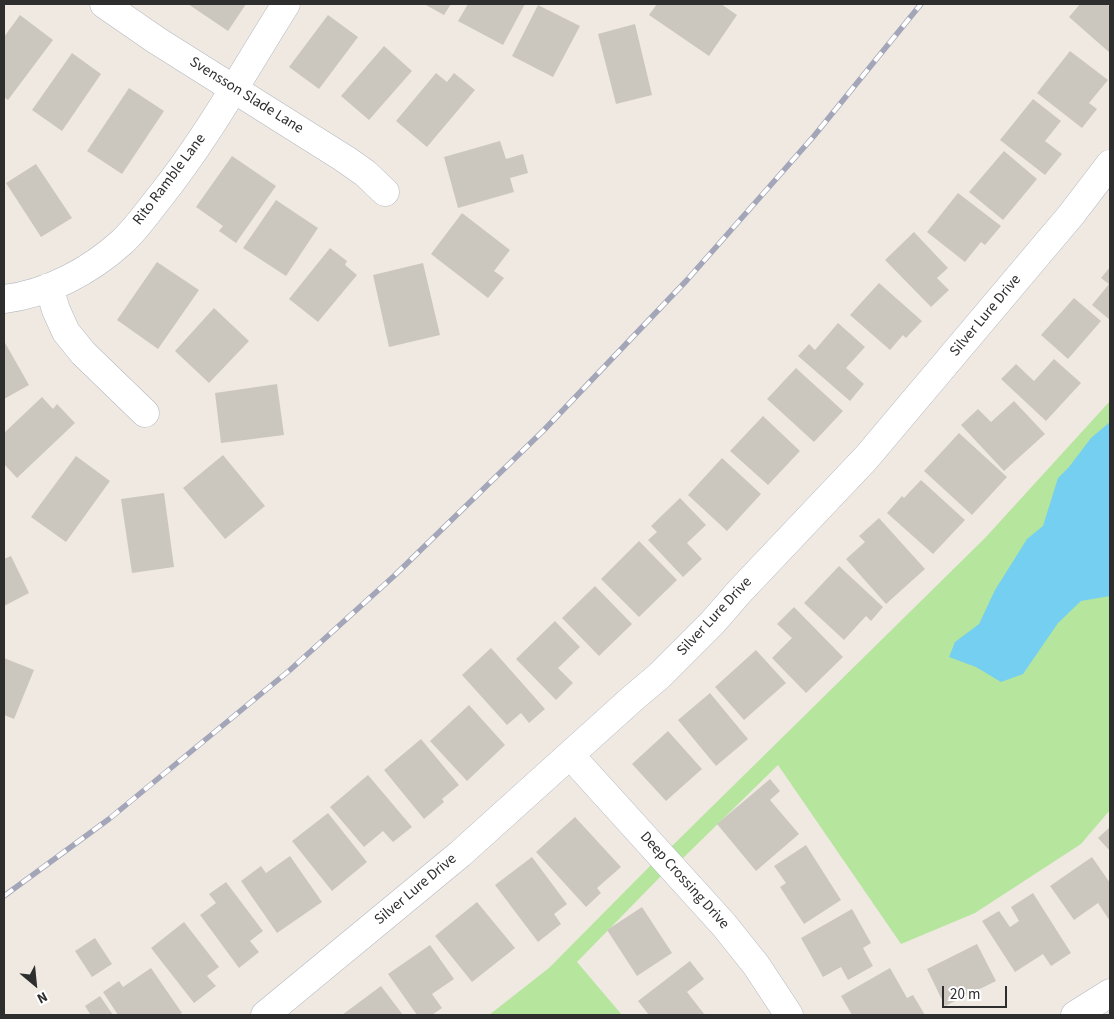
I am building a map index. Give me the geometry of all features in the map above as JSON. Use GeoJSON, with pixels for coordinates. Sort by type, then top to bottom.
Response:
{"type":"FeatureCollection","features":[{"type":"Feature","properties":{"kind":"street","name":"Svensson Slade Lane"},"geometry":{"type":"LineString","coordinates":[[104,4],[156,40],[345,159],[385,192]]}},
{"type":"Feature","properties":{"kind":"street","name":"Rito Ramble Lane"},"geometry":{"type":"LineString","coordinates":[[4,300],[49,287],[72,277],[122,242],[170,184],[191,155],[286,4]]}},
{"type":"Feature","properties":{"kind":"street","name":"Silver Lure Drive"},"geometry":{"type":"LineString","coordinates":[[265,1015],[460,854],[659,676],[866,458],[1071,215],[1110,164]]}},
{"type":"Feature","properties":{"kind":"street"},"geometry":{"type":"LineString","coordinates":[[49,287],[56,310],[66,332],[83,353],[145,413]]}},
{"type":"Feature","properties":{"kind":"street","name":"Deep Crossing Drive"},"geometry":{"type":"LineString","coordinates":[[570,755],[724,925],[756,965],[789,1015]]}},
{"type":"Feature","properties":{"kind":"street"},"geometry":{"type":"LineString","coordinates":[[1075,1015],[1110,994]]}},
{"type":"Feature","properties":{"kind":"green space"},"geometry":{"type":"Polygon","coordinates":[[[1110,401],[1110,810],[1081,844],[975,913],[901,944],[778,765],[681,860],[671,847],[985,538],[1110,401]]]}},
{"type":"Feature","properties":{"kind":"green space"},"geometry":{"type":"Polygon","coordinates":[[[651,865],[661,876],[577,962],[622,1015],[489,1015],[549,968],[651,865]]]}},
{"type":"Feature","properties":{"kind":"water"},"geometry":{"type":"Polygon","coordinates":[[[1110,422],[1110,596],[1081,601],[1058,623],[1023,674],[1001,682],[976,667],[949,657],[955,642],[979,624],[995,590],[1027,539],[1043,526],[1058,478],[1091,438],[1110,422]]]}},
{"type":"Feature","properties":{"kind":"building"},"geometry":{"type":"Polygon","coordinates":[[[188,4],[246,4],[228,31],[188,4]]]}},
{"type":"Feature","properties":{"kind":"building"},"geometry":{"type":"Polygon","coordinates":[[[424,4],[451,4],[444,15],[424,4]]]}},
{"type":"Feature","properties":{"kind":"building"},"geometry":{"type":"Polygon","coordinates":[[[468,4],[525,4],[503,45],[458,21],[468,4]]]}},
{"type":"Feature","properties":{"kind":"building"},"geometry":{"type":"Polygon","coordinates":[[[657,4],[721,4],[737,15],[709,56],[649,15],[657,4]]]}},
{"type":"Feature","properties":{"kind":"building"},"geometry":{"type":"Polygon","coordinates":[[[1080,4],[1107,4],[1110,7],[1110,53],[1069,17],[1080,4]]]}},
{"type":"Feature","properties":{"kind":"building"},"geometry":{"type":"Polygon","coordinates":[[[538,5],[580,26],[553,77],[512,56],[538,5]]]}},
{"type":"Feature","properties":{"kind":"building"},"geometry":{"type":"Polygon","coordinates":[[[20,15],[53,40],[8,100],[4,97],[4,37],[20,15]]]}},
{"type":"Feature","properties":{"kind":"building"},"geometry":{"type":"Polygon","coordinates":[[[328,15],[358,37],[319,89],[289,67],[328,15]]]}},
{"type":"Feature","properties":{"kind":"building"},"geometry":{"type":"Polygon","coordinates":[[[635,24],[652,95],[616,104],[598,34],[635,24]]]}},
{"type":"Feature","properties":{"kind":"building"},"geometry":{"type":"Polygon","coordinates":[[[384,46],[412,71],[369,120],[341,96],[384,46]]]}},
{"type":"Feature","properties":{"kind":"building"},"geometry":{"type":"Polygon","coordinates":[[[1070,51],[1108,80],[1089,103],[1097,109],[1082,128],[1037,93],[1070,51]]]}},
{"type":"Feature","properties":{"kind":"building"},"geometry":{"type":"Polygon","coordinates":[[[72,53],[101,74],[62,131],[32,110],[72,53]]]}},
{"type":"Feature","properties":{"kind":"building"},"geometry":{"type":"Polygon","coordinates":[[[436,73],[447,82],[454,73],[475,90],[427,147],[396,121],[436,73]]]}},
{"type":"Feature","properties":{"kind":"building"},"geometry":{"type":"Polygon","coordinates":[[[129,88],[164,111],[122,174],[87,151],[129,88]]]}},
{"type":"Feature","properties":{"kind":"building"},"geometry":{"type":"Polygon","coordinates":[[[1033,99],[1061,121],[1045,141],[1062,154],[1045,175],[1000,140],[1033,99]]]}},
{"type":"Feature","properties":{"kind":"building"},"geometry":{"type":"Polygon","coordinates":[[[500,141],[506,159],[523,154],[528,173],[510,178],[514,192],[458,208],[444,157],[500,141]]]}},
{"type":"Feature","properties":{"kind":"building"},"geometry":{"type":"Polygon","coordinates":[[[1004,151],[1037,179],[1003,220],[969,192],[1004,151]]]}},
{"type":"Feature","properties":{"kind":"building"},"geometry":{"type":"Polygon","coordinates":[[[232,156],[276,186],[236,243],[219,231],[223,226],[196,207],[232,156]]]}},
{"type":"Feature","properties":{"kind":"building"},"geometry":{"type":"Polygon","coordinates":[[[36,164],[72,218],[41,237],[6,183],[36,164]]]}},
{"type":"Feature","properties":{"kind":"building"},"geometry":{"type":"Polygon","coordinates":[[[958,193],[1001,226],[985,245],[981,242],[965,262],[927,232],[958,193]]]}},
{"type":"Feature","properties":{"kind":"building"},"geometry":{"type":"Polygon","coordinates":[[[276,200],[318,228],[286,276],[243,248],[276,200]]]}},
{"type":"Feature","properties":{"kind":"building"},"geometry":{"type":"Polygon","coordinates":[[[462,213],[510,250],[494,271],[504,278],[488,298],[431,254],[462,213]]]}},
{"type":"Feature","properties":{"kind":"building"},"geometry":{"type":"Polygon","coordinates":[[[914,232],[948,268],[937,278],[949,290],[931,307],[885,260],[914,232]]]}},
{"type":"Feature","properties":{"kind":"building"},"geometry":{"type":"Polygon","coordinates":[[[330,248],[347,261],[345,265],[357,275],[318,322],[289,299],[330,248]]]}},
{"type":"Feature","properties":{"kind":"building"},"geometry":{"type":"Polygon","coordinates":[[[157,262],[199,290],[158,349],[117,320],[157,262]]]}},
{"type":"Feature","properties":{"kind":"building"},"geometry":{"type":"Polygon","coordinates":[[[423,263],[440,335],[389,347],[373,275],[423,263]]]}},
{"type":"Feature","properties":{"kind":"building"},"geometry":{"type":"Polygon","coordinates":[[[1110,267],[1110,320],[1092,305],[1109,284],[1101,278],[1110,267]]]}},
{"type":"Feature","properties":{"kind":"building"},"geometry":{"type":"Polygon","coordinates":[[[879,283],[922,321],[906,338],[903,335],[890,350],[850,315],[879,283]]]}},
{"type":"Feature","properties":{"kind":"building"},"geometry":{"type":"Polygon","coordinates":[[[1074,298],[1101,321],[1068,359],[1041,335],[1074,298]]]}},
{"type":"Feature","properties":{"kind":"building"},"geometry":{"type":"Polygon","coordinates":[[[214,308],[249,341],[209,383],[175,351],[214,308]]]}},
{"type":"Feature","properties":{"kind":"building"},"geometry":{"type":"Polygon","coordinates":[[[838,323],[865,347],[846,368],[864,384],[850,401],[798,356],[809,344],[815,350],[838,323]]]}},
{"type":"Feature","properties":{"kind":"building"},"geometry":{"type":"Polygon","coordinates":[[[4,341],[29,385],[4,399],[4,341]]]}},
{"type":"Feature","properties":{"kind":"building"},"geometry":{"type":"Polygon","coordinates":[[[1054,359],[1081,383],[1046,421],[1001,379],[1016,364],[1034,381],[1054,359]]]}},
{"type":"Feature","properties":{"kind":"building"},"geometry":{"type":"Polygon","coordinates":[[[796,368],[843,411],[814,442],[767,399],[796,368]]]}},
{"type":"Feature","properties":{"kind":"building"},"geometry":{"type":"Polygon","coordinates":[[[277,384],[284,435],[221,443],[215,393],[277,384]]]}},
{"type":"Feature","properties":{"kind":"building"},"geometry":{"type":"Polygon","coordinates":[[[42,397],[53,409],[57,404],[75,423],[17,478],[4,464],[4,433],[42,397]]]}},
{"type":"Feature","properties":{"kind":"building"},"geometry":{"type":"Polygon","coordinates":[[[1014,401],[1045,434],[1004,471],[961,425],[978,409],[991,422],[1014,401]]]}},
{"type":"Feature","properties":{"kind":"building"},"geometry":{"type":"Polygon","coordinates":[[[763,416],[800,451],[768,485],[730,451],[763,416]]]}},
{"type":"Feature","properties":{"kind":"building"},"geometry":{"type":"Polygon","coordinates":[[[959,433],[1007,477],[972,515],[924,471],[959,433]]]}},
{"type":"Feature","properties":{"kind":"building"},"geometry":{"type":"Polygon","coordinates":[[[223,455],[265,506],[225,539],[183,488],[223,455]]]}},
{"type":"Feature","properties":{"kind":"building"},"geometry":{"type":"Polygon","coordinates":[[[76,456],[110,481],[66,542],[31,517],[76,456]]]}},
{"type":"Feature","properties":{"kind":"building"},"geometry":{"type":"Polygon","coordinates":[[[722,458],[761,494],[727,531],[688,495],[722,458]]]}},
{"type":"Feature","properties":{"kind":"building"},"geometry":{"type":"Polygon","coordinates":[[[921,480],[965,520],[933,554],[887,513],[902,496],[904,498],[921,480]]]}},
{"type":"Feature","properties":{"kind":"building"},"geometry":{"type":"Polygon","coordinates":[[[164,493],[174,567],[132,573],[121,499],[164,493]]]}},
{"type":"Feature","properties":{"kind":"building"},"geometry":{"type":"Polygon","coordinates":[[[680,498],[706,525],[687,543],[702,559],[683,577],[648,540],[657,532],[651,526],[680,498]]]}},
{"type":"Feature","properties":{"kind":"building"},"geometry":{"type":"Polygon","coordinates":[[[879,518],[925,569],[886,604],[846,559],[865,542],[859,536],[879,518]]]}},
{"type":"Feature","properties":{"kind":"building"},"geometry":{"type":"Polygon","coordinates":[[[639,541],[677,580],[639,617],[601,579],[639,541]]]}},
{"type":"Feature","properties":{"kind":"building"},"geometry":{"type":"Polygon","coordinates":[[[11,556],[29,593],[4,606],[4,559],[11,556]]]}},
{"type":"Feature","properties":{"kind":"building"},"geometry":{"type":"Polygon","coordinates":[[[839,566],[883,607],[871,621],[866,616],[844,640],[804,603],[839,566]]]}},
{"type":"Feature","properties":{"kind":"building"},"geometry":{"type":"Polygon","coordinates":[[[595,586],[632,624],[599,656],[562,618],[595,586]]]}},
{"type":"Feature","properties":{"kind":"building"},"geometry":{"type":"Polygon","coordinates":[[[794,607],[843,657],[806,693],[772,658],[792,638],[777,624],[794,607]]]}},
{"type":"Feature","properties":{"kind":"building"},"geometry":{"type":"Polygon","coordinates":[[[555,621],[580,647],[558,668],[573,683],[556,700],[516,659],[555,621]]]}},
{"type":"Feature","properties":{"kind":"building"},"geometry":{"type":"Polygon","coordinates":[[[491,648],[545,709],[529,723],[521,713],[507,725],[462,675],[491,648]]]}},
{"type":"Feature","properties":{"kind":"building"},"geometry":{"type":"Polygon","coordinates":[[[756,650],[786,683],[744,720],[715,687],[756,650]]]}},
{"type":"Feature","properties":{"kind":"building"},"geometry":{"type":"Polygon","coordinates":[[[4,658],[34,670],[14,719],[4,715],[4,658]]]}},
{"type":"Feature","properties":{"kind":"building"},"geometry":{"type":"Polygon","coordinates":[[[710,693],[748,739],[716,766],[678,720],[710,693]]]}},
{"type":"Feature","properties":{"kind":"building"},"geometry":{"type":"Polygon","coordinates":[[[469,705],[505,745],[467,781],[430,741],[469,705]]]}},
{"type":"Feature","properties":{"kind":"building"},"geometry":{"type":"Polygon","coordinates":[[[668,731],[702,769],[666,801],[632,764],[668,731]]]}},
{"type":"Feature","properties":{"kind":"building"},"geometry":{"type":"Polygon","coordinates":[[[421,739],[459,785],[442,799],[444,802],[424,819],[384,770],[421,739]]]}},
{"type":"Feature","properties":{"kind":"building"},"geometry":{"type":"Polygon","coordinates":[[[368,775],[412,827],[393,842],[383,831],[364,847],[330,807],[368,775]]]}},
{"type":"Feature","properties":{"kind":"building"},"geometry":{"type":"Polygon","coordinates":[[[770,779],[780,791],[770,800],[799,834],[756,871],[717,824],[770,779]]]}},
{"type":"Feature","properties":{"kind":"building"},"geometry":{"type":"Polygon","coordinates":[[[328,813],[367,862],[332,891],[292,841],[328,813]]]}},
{"type":"Feature","properties":{"kind":"building"},"geometry":{"type":"Polygon","coordinates":[[[575,817],[621,867],[597,888],[601,893],[586,907],[536,852],[575,817]]]}},
{"type":"Feature","properties":{"kind":"building"},"geometry":{"type":"Polygon","coordinates":[[[1110,827],[1110,851],[1098,838],[1110,827]]]}},
{"type":"Feature","properties":{"kind":"building"},"geometry":{"type":"Polygon","coordinates":[[[806,845],[841,900],[804,924],[780,887],[786,883],[774,866],[806,845]]]}},
{"type":"Feature","properties":{"kind":"building"},"geometry":{"type":"Polygon","coordinates":[[[290,856],[322,902],[277,933],[241,881],[261,866],[266,873],[290,856]]]}},
{"type":"Feature","properties":{"kind":"building"},"geometry":{"type":"Polygon","coordinates":[[[532,857],[567,904],[554,914],[561,924],[538,942],[495,885],[532,857]]]}},
{"type":"Feature","properties":{"kind":"building"},"geometry":{"type":"Polygon","coordinates":[[[1092,857],[1110,883],[1110,921],[1098,903],[1074,920],[1050,886],[1092,857]]]}},
{"type":"Feature","properties":{"kind":"building"},"geometry":{"type":"Polygon","coordinates":[[[226,882],[263,931],[250,941],[259,952],[239,968],[200,915],[216,903],[209,894],[226,882]]]}},
{"type":"Feature","properties":{"kind":"building"},"geometry":{"type":"Polygon","coordinates":[[[1033,893],[1071,953],[1051,966],[1043,954],[1015,972],[982,921],[999,911],[1010,927],[1019,921],[1011,907],[1033,893]]]}},
{"type":"Feature","properties":{"kind":"building"},"geometry":{"type":"Polygon","coordinates":[[[477,902],[515,948],[472,982],[435,936],[477,902]]]}},
{"type":"Feature","properties":{"kind":"building"},"geometry":{"type":"Polygon","coordinates":[[[642,907],[672,953],[637,976],[607,930],[642,907]]]}},
{"type":"Feature","properties":{"kind":"building"},"geometry":{"type":"Polygon","coordinates":[[[852,909],[871,943],[863,948],[873,966],[848,980],[841,967],[823,977],[801,938],[852,909]]]}},
{"type":"Feature","properties":{"kind":"building"},"geometry":{"type":"Polygon","coordinates":[[[184,922],[219,967],[207,976],[216,986],[194,1003],[151,948],[184,922]]]}},
{"type":"Feature","properties":{"kind":"building"},"geometry":{"type":"Polygon","coordinates":[[[95,938],[112,964],[92,977],[75,951],[95,938]]]}},
{"type":"Feature","properties":{"kind":"building"},"geometry":{"type":"Polygon","coordinates":[[[977,944],[996,981],[945,1006],[927,969],[977,944]]]}},
{"type":"Feature","properties":{"kind":"building"},"geometry":{"type":"Polygon","coordinates":[[[430,945],[454,979],[432,994],[442,1008],[432,1015],[417,1015],[388,974],[430,945]]]}},
{"type":"Feature","properties":{"kind":"building"},"geometry":{"type":"Polygon","coordinates":[[[690,961],[704,979],[687,992],[705,1015],[649,1015],[638,1001],[690,961]]]}},
{"type":"Feature","properties":{"kind":"building"},"geometry":{"type":"Polygon","coordinates":[[[151,968],[182,1013],[178,1015],[118,1015],[103,992],[119,981],[123,987],[151,968]]]}},
{"type":"Feature","properties":{"kind":"building"},"geometry":{"type":"Polygon","coordinates":[[[890,968],[907,998],[913,995],[925,1015],[852,1015],[841,996],[890,968]]]}},
{"type":"Feature","properties":{"kind":"building"},"geometry":{"type":"Polygon","coordinates":[[[381,986],[403,1015],[342,1015],[381,986]]]}},
{"type":"Feature","properties":{"kind":"building"},"geometry":{"type":"Polygon","coordinates":[[[100,996],[113,1015],[88,1015],[90,1014],[85,1006],[100,996]]]}},
{"type":"Feature","properties":{"kind":"railway"},"geometry":{"type":"LineString","coordinates":[[4,896],[109,819],[290,670],[394,576],[544,430],[687,280],[814,136],[921,4]]}}]}
